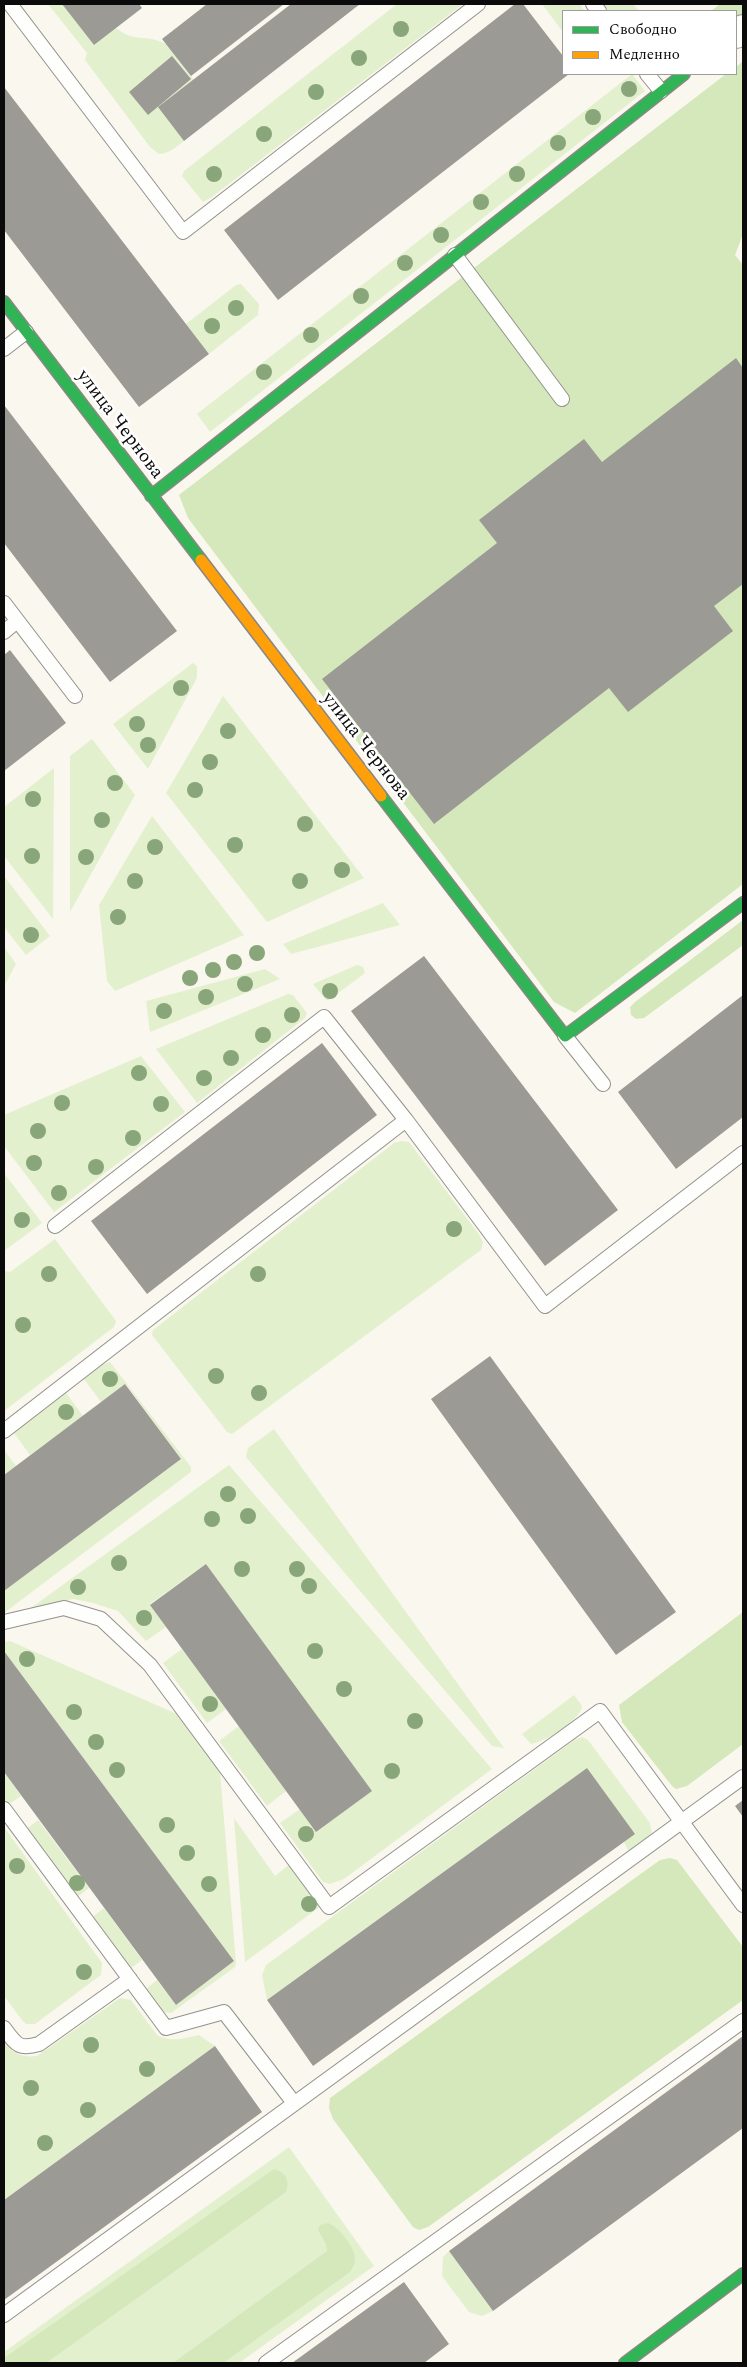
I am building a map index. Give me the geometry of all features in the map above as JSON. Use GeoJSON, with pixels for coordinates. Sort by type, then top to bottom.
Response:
{"type":"FeatureCollection","features":[{"type":"Feature","properties":{"kind":"street"},"geometry":{"type":"LineString","coordinates":[[151,496],[683,75]]}},
{"type":"Feature","properties":{"kind":"street","name":"улица Чернова"},"geometry":{"type":"LineString","coordinates":[[4,302],[565,1036]]}},
{"type":"Feature","properties":{"kind":"street"},"geometry":{"type":"LineString","coordinates":[[565,1036],[743,904]]}},
{"type":"Feature","properties":{"kind":"street"},"geometry":{"type":"LineString","coordinates":[[625,2363],[743,2274]]}},
{"type":"Feature","properties":{"kind":"lane"},"geometry":{"type":"LineString","coordinates":[[10,4],[183,232],[478,4]]}},
{"type":"Feature","properties":{"kind":"lane"},"geometry":{"type":"LineString","coordinates":[[648,75],[661,92]]}},
{"type":"Feature","properties":{"kind":"lane"},"geometry":{"type":"LineString","coordinates":[[455,255],[562,399]]}},
{"type":"Feature","properties":{"kind":"lane"},"geometry":{"type":"LineString","coordinates":[[4,349],[26,332]]}},
{"type":"Feature","properties":{"kind":"lane"},"geometry":{"type":"LineString","coordinates":[[4,603],[75,696]]}},
{"type":"Feature","properties":{"kind":"lane"},"geometry":{"type":"LineString","coordinates":[[4,632],[17,621]]}},
{"type":"Feature","properties":{"kind":"lane"},"geometry":{"type":"LineString","coordinates":[[55,1226],[324,1017],[406,1120],[545,1306],[743,1153]]}},
{"type":"Feature","properties":{"kind":"lane"},"geometry":{"type":"LineString","coordinates":[[565,1036],[603,1084]]}},
{"type":"Feature","properties":{"kind":"lane"},"geometry":{"type":"LineString","coordinates":[[4,1431],[406,1120]]}},
{"type":"Feature","properties":{"kind":"lane"},"geometry":{"type":"LineString","coordinates":[[4,1622],[64,1608],[101,1619],[150,1665],[329,1907],[600,1711],[743,1905]]}},
{"type":"Feature","properties":{"kind":"lane"},"geometry":{"type":"LineString","coordinates":[[4,2315],[743,1777]]}},
{"type":"Feature","properties":{"kind":"lane"},"geometry":{"type":"LineString","coordinates":[[4,1809],[166,2028],[224,2012],[294,2103]]}},
{"type":"Feature","properties":{"kind":"lane"},"geometry":{"type":"LineString","coordinates":[[4,2028],[20,2046],[28,2047],[39,2044],[130,1979]]}},
{"type":"Feature","properties":{"kind":"lane"},"geometry":{"type":"LineString","coordinates":[[266,2363],[743,2021]]}},
{"type":"Feature","properties":{"kind":"green space"},"geometry":{"type":"Polygon","coordinates":[[[48,4],[62,4],[94,45],[116,28],[123,33],[157,40],[168,46],[194,80],[184,141],[173,149],[159,154],[150,147],[85,60],[87,53],[48,4]]]}},
{"type":"Feature","properties":{"kind":"green space"},"geometry":{"type":"Polygon","coordinates":[[[397,4],[463,4],[203,202],[182,176],[184,171],[397,4]]]}},
{"type":"Feature","properties":{"kind":"green space"},"geometry":{"type":"Polygon","coordinates":[[[542,4],[579,4],[584,10],[562,10],[562,31],[542,4]]]}},
{"type":"Feature","properties":{"kind":"green space"},"geometry":{"type":"Polygon","coordinates":[[[601,4],[633,4],[638,10],[606,10],[601,4]]]}},
{"type":"Feature","properties":{"kind":"green space"},"geometry":{"type":"Polygon","coordinates":[[[720,4],[743,4],[743,13],[737,18],[737,10],[712,10],[720,4]]]}},
{"type":"Feature","properties":{"kind":"green space"},"geometry":{"type":"Polygon","coordinates":[[[743,61],[743,234],[735,255],[743,265],[743,884],[575,1013],[554,1002],[188,518],[179,495],[725,75],[737,75],[737,66],[743,61]]]}},
{"type":"Feature","properties":{"kind":"green space"},"geometry":{"type":"Polygon","coordinates":[[[631,75],[633,75],[645,91],[210,432],[197,414],[631,75]]]}},
{"type":"Feature","properties":{"kind":"green space"},"geometry":{"type":"Polygon","coordinates":[[[241,284],[259,304],[258,315],[209,354],[186,324],[236,285],[241,284]]]}},
{"type":"Feature","properties":{"kind":"green space"},"geometry":{"type":"Polygon","coordinates":[[[193,663],[197,666],[197,678],[148,769],[113,724],[193,663]]]}},
{"type":"Feature","properties":{"kind":"green space"},"geometry":{"type":"Polygon","coordinates":[[[223,696],[364,878],[267,922],[166,793],[223,696]]]}},
{"type":"Feature","properties":{"kind":"green space"},"geometry":{"type":"Polygon","coordinates":[[[92,739],[135,795],[70,912],[70,756],[92,739]]]}},
{"type":"Feature","properties":{"kind":"green space"},"geometry":{"type":"Polygon","coordinates":[[[54,768],[53,919],[4,856],[4,807],[54,768]]]}},
{"type":"Feature","properties":{"kind":"green space"},"geometry":{"type":"Polygon","coordinates":[[[152,816],[244,935],[115,991],[107,981],[99,905],[152,816]]]}},
{"type":"Feature","properties":{"kind":"green space"},"geometry":{"type":"Polygon","coordinates":[[[4,876],[50,936],[26,955],[4,927],[4,876]]]}},
{"type":"Feature","properties":{"kind":"green space"},"geometry":{"type":"Polygon","coordinates":[[[383,903],[400,925],[291,954],[283,944],[383,903]]]}},
{"type":"Feature","properties":{"kind":"green space"},"geometry":{"type":"Polygon","coordinates":[[[743,920],[743,945],[644,1018],[636,1019],[631,1015],[630,1007],[635,1002],[743,920]]]}},
{"type":"Feature","properties":{"kind":"green space"},"geometry":{"type":"Polygon","coordinates":[[[4,947],[16,964],[4,986],[4,947]]]}},
{"type":"Feature","properties":{"kind":"green space"},"geometry":{"type":"Polygon","coordinates":[[[357,965],[363,967],[365,973],[329,1000],[326,1000],[313,984],[357,965]]]}},
{"type":"Feature","properties":{"kind":"green space"},"geometry":{"type":"Polygon","coordinates":[[[265,969],[280,979],[150,1032],[146,1001],[265,969]]]}},
{"type":"Feature","properties":{"kind":"green space"},"geometry":{"type":"Polygon","coordinates":[[[288,994],[293,995],[307,1013],[305,1018],[197,1103],[156,1049],[288,994]]]}},
{"type":"Feature","properties":{"kind":"green space"},"geometry":{"type":"Polygon","coordinates":[[[141,1056],[185,1112],[54,1212],[4,1146],[4,1115],[141,1056]]]}},
{"type":"Feature","properties":{"kind":"green space"},"geometry":{"type":"Polygon","coordinates":[[[409,1142],[478,1233],[483,1242],[481,1250],[232,1434],[227,1432],[152,1335],[153,1330],[394,1143],[409,1142]]]}},
{"type":"Feature","properties":{"kind":"green space"},"geometry":{"type":"Polygon","coordinates":[[[4,1173],[42,1223],[4,1251],[4,1173]]]}},
{"type":"Feature","properties":{"kind":"green space"},"geometry":{"type":"Polygon","coordinates":[[[55,1239],[116,1321],[114,1327],[4,1411],[4,1271],[10,1272],[55,1239]]]}},
{"type":"Feature","properties":{"kind":"green space"},"geometry":{"type":"Polygon","coordinates":[[[110,1362],[191,1467],[191,1472],[4,1613],[4,1591],[181,1459],[126,1384],[101,1402],[84,1379],[102,1365],[110,1362]]]}},
{"type":"Feature","properties":{"kind":"green space"},"geometry":{"type":"Polygon","coordinates":[[[66,1393],[83,1416],[30,1455],[14,1433],[66,1393]]]}},
{"type":"Feature","properties":{"kind":"green space"},"geometry":{"type":"Polygon","coordinates":[[[274,1429],[504,1748],[492,1746],[246,1457],[248,1448],[274,1429]]]}},
{"type":"Feature","properties":{"kind":"green space"},"geometry":{"type":"Polygon","coordinates":[[[4,1450],[16,1466],[4,1475],[4,1450]]]}},
{"type":"Feature","properties":{"kind":"green space"},"geometry":{"type":"Polygon","coordinates":[[[229,1465],[492,1769],[344,1879],[330,1884],[323,1882],[280,1823],[300,1809],[371,1791],[206,1564],[150,1604],[166,1627],[146,1641],[118,1611],[93,1603],[73,1599],[28,1610],[229,1465]]]}},
{"type":"Feature","properties":{"kind":"green space"},"geometry":{"type":"Polygon","coordinates":[[[743,1612],[743,1744],[687,1786],[676,1789],[622,1722],[619,1705],[743,1612]]]}},
{"type":"Feature","properties":{"kind":"green space"},"geometry":{"type":"Polygon","coordinates":[[[10,1641],[177,1714],[220,1772],[236,1963],[235,1967],[171,2013],[162,2012],[146,1989],[157,1980],[176,2005],[234,1961],[4,1651],[4,1642],[10,1641]]]}},
{"type":"Feature","properties":{"kind":"green space"},"geometry":{"type":"Polygon","coordinates":[[[182,1649],[226,1709],[207,1723],[163,1663],[182,1649]]]}},
{"type":"Feature","properties":{"kind":"green space"},"geometry":{"type":"Polygon","coordinates":[[[574,1695],[582,1706],[576,1717],[561,1730],[537,1743],[531,1744],[522,1734],[574,1695]]]}},
{"type":"Feature","properties":{"kind":"green space"},"geometry":{"type":"Polygon","coordinates":[[[239,1726],[286,1791],[267,1806],[219,1741],[239,1726]]]}},
{"type":"Feature","properties":{"kind":"green space"},"geometry":{"type":"Polygon","coordinates":[[[582,1737],[588,1740],[650,1823],[652,1834],[629,1852],[587,1768],[267,2000],[262,1975],[266,1965],[576,1739],[582,1737]]]}},
{"type":"Feature","properties":{"kind":"green space"},"geometry":{"type":"Polygon","coordinates":[[[4,1772],[21,1796],[8,1805],[4,1800],[4,1772]]]}},
{"type":"Feature","properties":{"kind":"green space"},"geometry":{"type":"Polygon","coordinates":[[[234,1818],[275,1876],[291,1863],[321,1906],[245,1962],[234,1818]]]}},
{"type":"Feature","properties":{"kind":"green space"},"geometry":{"type":"Polygon","coordinates":[[[38,1820],[89,1888],[76,1898],[25,1830],[38,1820]]]}},
{"type":"Feature","properties":{"kind":"green space"},"geometry":{"type":"Polygon","coordinates":[[[4,1827],[102,1963],[101,1975],[35,2024],[26,2024],[4,1996],[4,1827]]]}},
{"type":"Feature","properties":{"kind":"green space"},"geometry":{"type":"Polygon","coordinates":[[[670,1858],[677,1860],[743,1947],[743,2000],[428,2227],[419,2230],[413,2227],[333,2119],[329,2108],[330,2098],[660,1860],[670,1858]]]}},
{"type":"Feature","properties":{"kind":"green space"},"geometry":{"type":"Polygon","coordinates":[[[104,1908],[142,1960],[130,1969],[91,1918],[104,1908]]]}},
{"type":"Feature","properties":{"kind":"green space"},"geometry":{"type":"Polygon","coordinates":[[[120,1998],[131,2000],[157,2035],[172,2039],[199,2035],[215,2046],[4,2200],[4,2041],[10,2049],[18,2054],[37,2056],[120,1998]]]}},
{"type":"Feature","properties":{"kind":"green space"},"geometry":{"type":"Polygon","coordinates":[[[289,2147],[374,2266],[239,2363],[4,2363],[4,2352],[289,2147]]]}},
{"type":"Feature","properties":{"kind":"green space"},"geometry":{"type":"Polygon","coordinates":[[[274,2169],[282,2172],[286,2177],[288,2184],[286,2192],[46,2363],[4,2363],[4,2358],[274,2169]]]}},
{"type":"Feature","properties":{"kind":"green space"},"geometry":{"type":"Polygon","coordinates":[[[328,2223],[337,2228],[353,2250],[355,2262],[350,2272],[223,2363],[173,2363],[327,2251],[326,2244],[318,2230],[320,2225],[328,2223]]]}},
{"type":"Feature","properties":{"kind":"green space"},"geometry":{"type":"Polygon","coordinates":[[[449,2251],[493,2311],[482,2316],[469,2312],[442,2276],[443,2257],[449,2251]]]}},
{"type":"Feature","properties":{"kind":"building"},"geometry":{"type":"Polygon","coordinates":[[[62,4],[139,4],[142,8],[94,45],[62,4]]]}},
{"type":"Feature","properties":{"kind":"building"},"geometry":{"type":"Polygon","coordinates":[[[207,4],[284,4],[191,76],[162,39],[207,4]]]}},
{"type":"Feature","properties":{"kind":"building"},"geometry":{"type":"Polygon","coordinates":[[[291,4],[360,4],[184,141],[158,107],[291,4]]]}},
{"type":"Feature","properties":{"kind":"building"},"geometry":{"type":"Polygon","coordinates":[[[515,4],[523,4],[562,55],[562,75],[568,75],[278,300],[224,230],[515,4]]]}},
{"type":"Feature","properties":{"kind":"building"},"geometry":{"type":"Polygon","coordinates":[[[172,56],[191,79],[148,115],[129,92],[172,56]]]}},
{"type":"Feature","properties":{"kind":"building"},"geometry":{"type":"Polygon","coordinates":[[[4,87],[209,354],[139,407],[4,230],[4,87]]]}},
{"type":"Feature","properties":{"kind":"building"},"geometry":{"type":"Polygon","coordinates":[[[736,358],[743,368],[743,584],[714,606],[733,631],[628,712],[609,688],[434,824],[322,679],[497,543],[479,520],[584,439],[602,462],[736,358]]]}},
{"type":"Feature","properties":{"kind":"building"},"geometry":{"type":"Polygon","coordinates":[[[4,405],[177,631],[110,682],[4,543],[4,405]]]}},
{"type":"Feature","properties":{"kind":"building"},"geometry":{"type":"Polygon","coordinates":[[[10,650],[66,723],[4,771],[4,655],[10,650]]]}},
{"type":"Feature","properties":{"kind":"building"},"geometry":{"type":"Polygon","coordinates":[[[424,956],[618,1210],[545,1266],[351,1011],[424,956]]]}},
{"type":"Feature","properties":{"kind":"building"},"geometry":{"type":"Polygon","coordinates":[[[743,995],[743,1117],[676,1169],[618,1092],[743,995]]]}},
{"type":"Feature","properties":{"kind":"building"},"geometry":{"type":"Polygon","coordinates":[[[322,1043],[377,1115],[147,1294],[91,1221],[322,1043]]]}},
{"type":"Feature","properties":{"kind":"building"},"geometry":{"type":"Polygon","coordinates":[[[490,1356],[676,1612],[616,1655],[431,1399],[490,1356]]]}},
{"type":"Feature","properties":{"kind":"building"},"geometry":{"type":"Polygon","coordinates":[[[125,1384],[181,1459],[4,1591],[4,1475],[125,1384]]]}},
{"type":"Feature","properties":{"kind":"building"},"geometry":{"type":"Polygon","coordinates":[[[206,1564],[372,1791],[316,1832],[150,1605],[206,1564]]]}},
{"type":"Feature","properties":{"kind":"building"},"geometry":{"type":"Polygon","coordinates":[[[4,1651],[234,1961],[176,2005],[4,1772],[4,1651]]]}},
{"type":"Feature","properties":{"kind":"building"},"geometry":{"type":"Polygon","coordinates":[[[587,1768],[635,1834],[313,2066],[267,2000],[587,1768]]]}},
{"type":"Feature","properties":{"kind":"building"},"geometry":{"type":"Polygon","coordinates":[[[743,1800],[743,1817],[735,1806],[743,1800]]]}},
{"type":"Feature","properties":{"kind":"building"},"geometry":{"type":"Polygon","coordinates":[[[743,2036],[743,2128],[493,2311],[449,2251],[743,2036]]]}},
{"type":"Feature","properties":{"kind":"building"},"geometry":{"type":"Polygon","coordinates":[[[215,2046],[262,2112],[4,2300],[4,2200],[215,2046]]]}},
{"type":"Feature","properties":{"kind":"building"},"geometry":{"type":"Polygon","coordinates":[[[404,2282],[449,2344],[424,2363],[292,2363],[404,2282]]]}},
{"type":"Feature","properties":{"kind":"traffic: fast"},"geometry":{"type":"LineString","coordinates":[[151,496],[683,75]]}},
{"type":"Feature","properties":{"kind":"traffic: fast"},"geometry":{"type":"LineString","coordinates":[[4,302],[201,560]]}},
{"type":"Feature","properties":{"kind":"traffic: fast"},"geometry":{"type":"LineString","coordinates":[[381,796],[565,1036],[743,903]]}},
{"type":"Feature","properties":{"kind":"traffic: fast"},"geometry":{"type":"LineString","coordinates":[[625,2363],[743,2274]]}},
{"type":"Feature","properties":{"kind":"traffic: slow"},"geometry":{"type":"LineString","coordinates":[[201,560],[381,796]]}}]}
